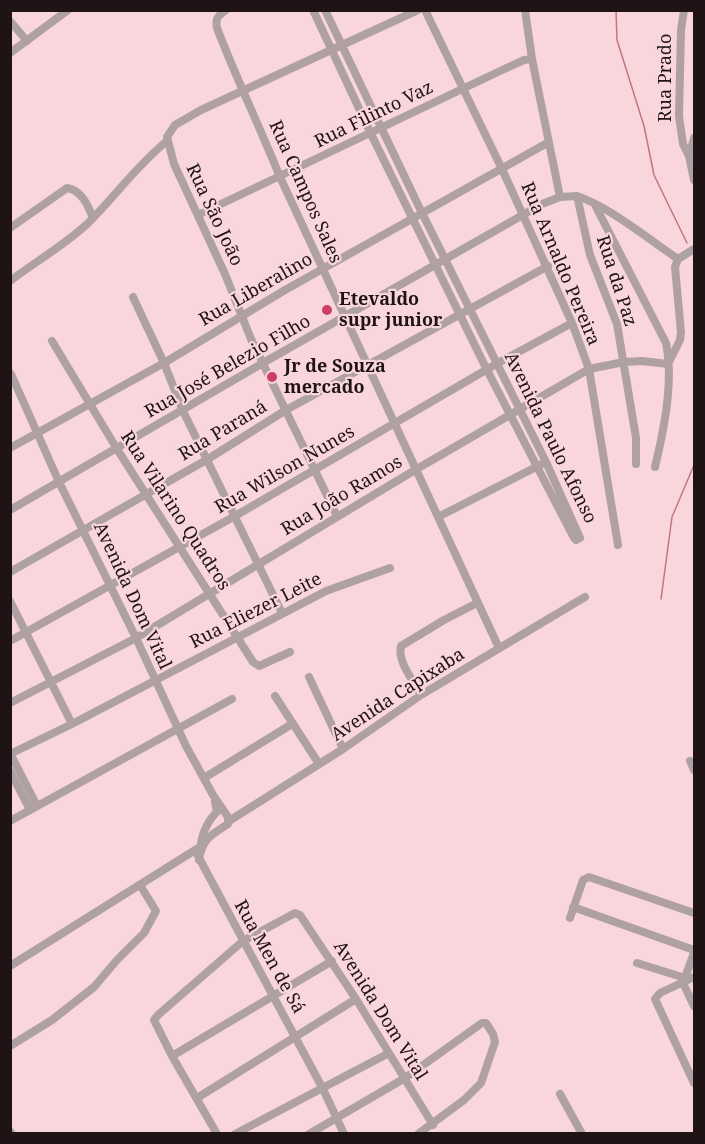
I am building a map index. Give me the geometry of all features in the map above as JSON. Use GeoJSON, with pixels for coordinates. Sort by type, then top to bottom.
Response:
{"type":"FeatureCollection","features":[{"type":"Feature","properties":{"kind":"street"},"geometry":{"type":"LineString","coordinates":[[10,53],[68,10]]}},
{"type":"Feature","properties":{"kind":"street","name":"Rua Campos Sales"},"geometry":{"type":"LineString","coordinates":[[226,10],[218,16],[217,28],[242,91],[394,425],[499,648]]}},
{"type":"Feature","properties":{"kind":"street"},"geometry":{"type":"LineString","coordinates":[[11,279],[84,227],[143,161],[167,141],[170,131],[184,119],[418,10]]}},
{"type":"Feature","properties":{"kind":"street","name":"Rua Arnaldo Pereira"},"geometry":{"type":"LineString","coordinates":[[425,10],[548,266],[589,369],[618,545]]}},
{"type":"Feature","properties":{"kind":"street"},"geometry":{"type":"LineString","coordinates":[[525,10],[532,59],[560,197],[577,196],[595,205],[678,259]]}},
{"type":"Feature","properties":{"kind":"street","name":"Rua Prado"},"geometry":{"type":"LineString","coordinates":[[684,10],[681,30],[679,116],[683,144],[689,156],[694,180]]}},
{"type":"Feature","properties":{"kind":"street","name":"Avenida Paulo Afonso"},"geometry":{"type":"LineString","coordinates":[[314,11],[370,132],[487,370],[576,540],[580,538],[546,462],[469,309],[325,11]]}},
{"type":"Feature","properties":{"kind":"street"},"geometry":{"type":"LineString","coordinates":[[10,21],[27,41]]}},
{"type":"Feature","properties":{"kind":"street","name":"Rua Filinto Vaz"},"geometry":{"type":"LineString","coordinates":[[198,215],[524,60],[532,59]]}},
{"type":"Feature","properties":{"kind":"street"},"geometry":{"type":"LineString","coordinates":[[689,156],[694,138]]}},
{"type":"Feature","properties":{"kind":"street","name":"Rua São João"},"geometry":{"type":"LineString","coordinates":[[167,141],[174,164],[225,274],[241,315],[314,471],[338,516]]}},
{"type":"Feature","properties":{"kind":"street","name":"Rua Liberalino"},"geometry":{"type":"LineString","coordinates":[[10,448],[164,363],[241,315],[549,141]]}},
{"type":"Feature","properties":{"kind":"street"},"geometry":{"type":"LineString","coordinates":[[10,228],[67,188],[79,194],[93,218]]}},
{"type":"Feature","properties":{"kind":"street","name":"Rua da Paz"},"geometry":{"type":"LineString","coordinates":[[577,196],[590,255],[617,324],[636,438],[636,464]]}},
{"type":"Feature","properties":{"kind":"street","name":"Rua José Belezio Filho"},"geometry":{"type":"LineString","coordinates":[[10,510],[542,204],[560,197]]}},
{"type":"Feature","properties":{"kind":"street"},"geometry":{"type":"LineString","coordinates":[[595,205],[666,343],[668,364],[665,416],[654,467]]}},
{"type":"Feature","properties":{"kind":"street"},"geometry":{"type":"LineString","coordinates":[[668,364],[680,340],[681,332],[675,267],[678,259],[694,249]]}},
{"type":"Feature","properties":{"kind":"street","name":"Rua Paraná"},"geometry":{"type":"LineString","coordinates":[[10,572],[208,459],[286,410],[548,266]]}},
{"type":"Feature","properties":{"kind":"street"},"geometry":{"type":"LineString","coordinates":[[133,297],[164,363],[183,411],[282,614]]}},
{"type":"Feature","properties":{"kind":"street","name":"Rua Wilson Nunes"},"geometry":{"type":"LineString","coordinates":[[10,641],[235,516],[498,363],[572,323]]}},
{"type":"Feature","properties":{"kind":"street","name":"Rua Vilarino Quadros"},"geometry":{"type":"LineString","coordinates":[[52,341],[117,450],[181,546],[253,662],[258,666],[290,652]]}},
{"type":"Feature","properties":{"kind":"street","name":"Rua João Ramos"},"geometry":{"type":"LineString","coordinates":[[10,703],[136,638],[415,470],[589,369],[624,362],[642,361],[668,364]]}},
{"type":"Feature","properties":{"kind":"street","name":"Avenida Dom Vital"},"geometry":{"type":"LineString","coordinates":[[12,374],[59,482],[178,729],[213,795],[228,817],[227,824]]}},
{"type":"Feature","properties":{"kind":"street"},"geometry":{"type":"LineString","coordinates":[[438,518],[546,462]]}},
{"type":"Feature","properties":{"kind":"street","name":"Rua Eliezer Leite"},"geometry":{"type":"LineString","coordinates":[[11,754],[326,591],[390,568]]}},
{"type":"Feature","properties":{"kind":"street","name":"Avenida Capixaba"},"geometry":{"type":"LineString","coordinates":[[199,860],[208,837],[227,824],[421,695],[585,597]]}},
{"type":"Feature","properties":{"kind":"street"},"geometry":{"type":"LineString","coordinates":[[10,601],[72,724]]}},
{"type":"Feature","properties":{"kind":"street"},"geometry":{"type":"LineString","coordinates":[[421,695],[402,659],[401,646],[477,603]]}},
{"type":"Feature","properties":{"kind":"street"},"geometry":{"type":"LineString","coordinates":[[309,677],[343,749]]}},
{"type":"Feature","properties":{"kind":"street"},"geometry":{"type":"LineString","coordinates":[[275,696],[319,764]]}},
{"type":"Feature","properties":{"kind":"street"},"geometry":{"type":"LineString","coordinates":[[10,820],[232,699]]}},
{"type":"Feature","properties":{"kind":"street"},"geometry":{"type":"LineString","coordinates":[[204,778],[292,724]]}},
{"type":"Feature","properties":{"kind":"street"},"geometry":{"type":"LineString","coordinates":[[11,754],[33,808]]}},
{"type":"Feature","properties":{"kind":"street"},"geometry":{"type":"LineString","coordinates":[[690,761],[694,770]]}},
{"type":"Feature","properties":{"kind":"street"},"geometry":{"type":"LineString","coordinates":[[10,771],[33,808]]}},
{"type":"Feature","properties":{"kind":"street"},"geometry":{"type":"LineString","coordinates":[[199,860],[203,832],[217,812],[213,795]]}},
{"type":"Feature","properties":{"kind":"street"},"geometry":{"type":"LineString","coordinates":[[10,966],[200,847]]}},
{"type":"Feature","properties":{"kind":"street","name":"Rua Men de Sá"},"geometry":{"type":"LineString","coordinates":[[199,860],[323,1089],[344,1134]]}},
{"type":"Feature","properties":{"kind":"street"},"geometry":{"type":"LineString","coordinates":[[570,918],[583,880],[589,877],[694,913]]}},
{"type":"Feature","properties":{"kind":"street"},"geometry":{"type":"LineString","coordinates":[[10,1046],[79,1001],[144,933],[156,911],[140,885]]}},
{"type":"Feature","properties":{"kind":"street"},"geometry":{"type":"LineString","coordinates":[[573,907],[694,951],[684,980],[694,1006]]}},
{"type":"Feature","properties":{"kind":"street","name":"Avenida Dom Vital"},"geometry":{"type":"LineString","coordinates":[[243,941],[292,914],[300,915],[332,961],[433,1125]]}},
{"type":"Feature","properties":{"kind":"street"},"geometry":{"type":"LineString","coordinates":[[217,1134],[154,1024],[155,1017],[243,941]]}},
{"type":"Feature","properties":{"kind":"street"},"geometry":{"type":"LineString","coordinates":[[172,1056],[332,961]]}},
{"type":"Feature","properties":{"kind":"street"},"geometry":{"type":"LineString","coordinates":[[637,963],[684,980]]}},
{"type":"Feature","properties":{"kind":"street"},"geometry":{"type":"LineString","coordinates":[[694,977],[658,994],[655,1003],[694,1083]]}},
{"type":"Feature","properties":{"kind":"street"},"geometry":{"type":"LineString","coordinates":[[196,1098],[356,999]]}},
{"type":"Feature","properties":{"kind":"street"},"geometry":{"type":"LineString","coordinates":[[309,1134],[405,1078],[482,1023],[489,1026],[495,1042],[481,1083],[475,1091],[433,1125],[418,1134]]}},
{"type":"Feature","properties":{"kind":"street"},"geometry":{"type":"LineString","coordinates":[[235,1134],[389,1053]]}},
{"type":"Feature","properties":{"kind":"street"},"geometry":{"type":"LineString","coordinates":[[560,1094],[582,1134]]}},
{"type":"Feature","properties":{"kind":"waterway"},"geometry":{"type":"LineString","coordinates":[[616,10],[617,40],[644,126],[654,175],[687,243]]}},
{"type":"Feature","properties":{"kind":"waterway"},"geometry":{"type":"LineString","coordinates":[[661,599],[672,517],[694,465]]}},
{"type":"Feature","properties":{"kind":"place","name":"Etevaldo supr junior"},"geometry":{"type":"Point","coordinates":[327,310]}},
{"type":"Feature","properties":{"kind":"place","name":"Jr de Souza mercado"},"geometry":{"type":"Point","coordinates":[272,377]}}]}
